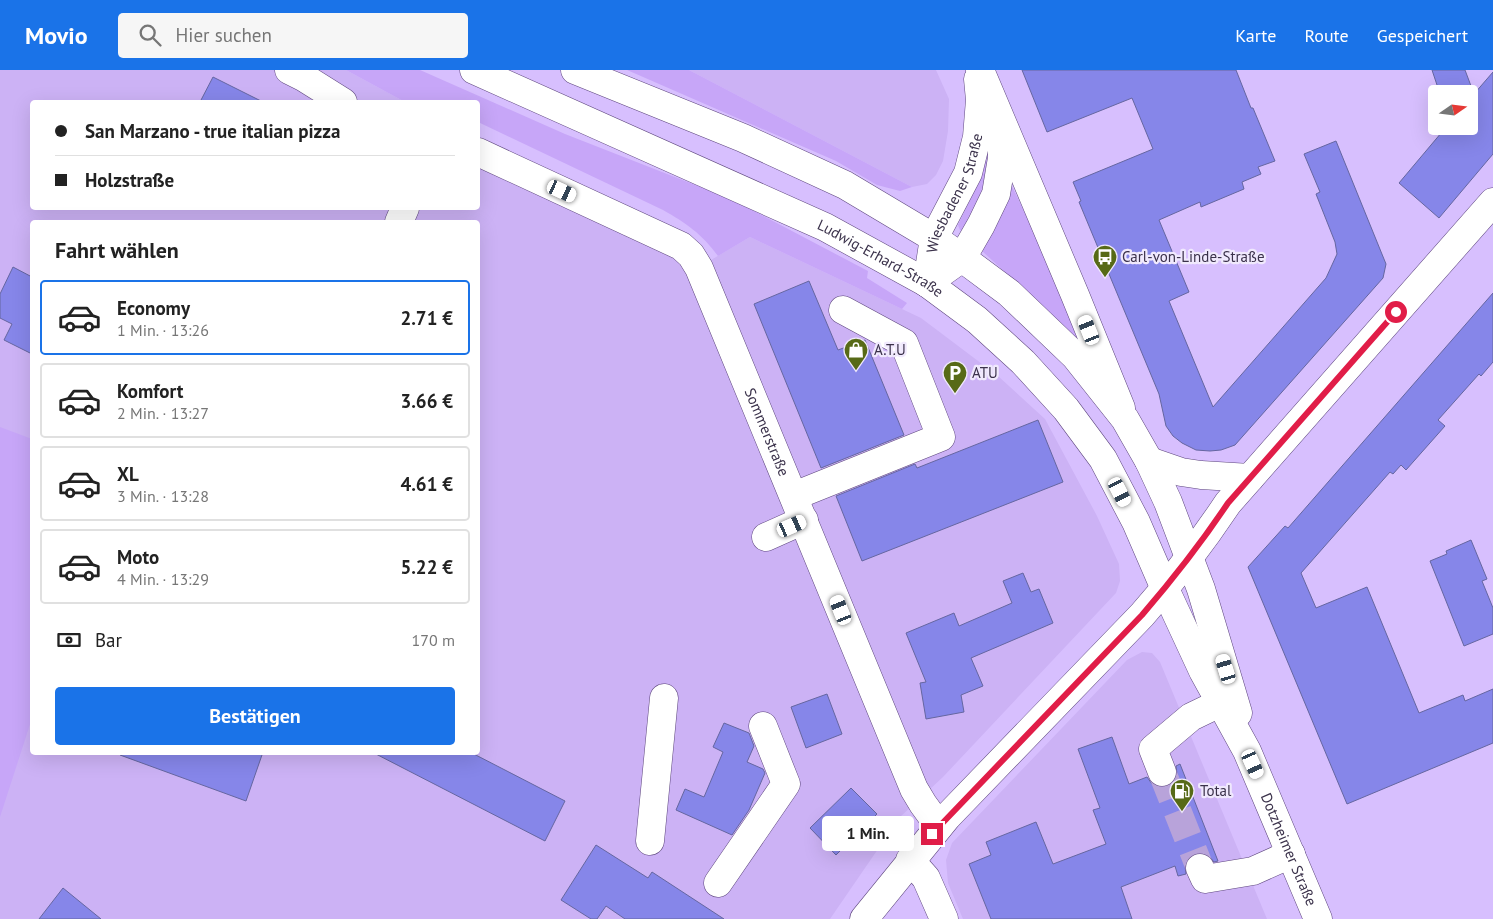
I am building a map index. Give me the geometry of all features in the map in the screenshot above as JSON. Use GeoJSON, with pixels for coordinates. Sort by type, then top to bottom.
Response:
{"type":"FeatureCollection","features":[{"type":"Feature","properties":{"kind":"street"},"geometry":{"type":"LineString","coordinates":[[288,70],[304,77],[340,100]]}},
{"type":"Feature","properties":{"kind":"street","name":"Ludwig-Erhard-Straße"},"geometry":{"type":"LineString","coordinates":[[474,70],[825,227],[926,282],[977,320],[1023,362],[1066,409],[1104,459],[1136,522],[1165,589]]}},
{"type":"Feature","properties":{"kind":"street"},"geometry":{"type":"LineString","coordinates":[[575,70],[743,138],[845,185],[934,238],[1009,293],[1075,356],[1125,419]]}},
{"type":"Feature","properties":{"kind":"street","name":"Wiesbadener Straße"},"geometry":{"type":"LineString","coordinates":[[926,282],[934,238],[968,173],[977,137],[980,100],[978,70]]}},
{"type":"Feature","properties":{"kind":"street","name":"Wiesbadener Straße"},"geometry":{"type":"LineString","coordinates":[[926,282],[962,258],[996,194],[1002,158],[1002,122],[978,70]]}},
{"type":"Feature","properties":{"kind":"street"},"geometry":{"type":"LineString","coordinates":[[1002,122],[1125,419],[1149,461],[1168,502],[1188,558]]}},
{"type":"Feature","properties":{"kind":"street","name":"Sommerstraße"},"geometry":{"type":"LineString","coordinates":[[480,153],[681,246],[692,255],[799,508],[914,789],[922,804],[939,826]]}},
{"type":"Feature","properties":{"kind":"street"},"geometry":{"type":"LineString","coordinates":[[864,919],[939,826],[1130,628],[1165,589],[1228,503],[1493,202]]}},
{"type":"Feature","properties":{"kind":"street"},"geometry":{"type":"LineString","coordinates":[[766,537],[799,508],[941,437],[904,343],[843,310]]}},
{"type":"Feature","properties":{"kind":"street"},"geometry":{"type":"LineString","coordinates":[[1149,461],[1181,472],[1250,478]]}},
{"type":"Feature","properties":{"kind":"street","name":"Dotzheimer Straße"},"geometry":{"type":"LineString","coordinates":[[1188,558],[1212,622],[1248,751]]}},
{"type":"Feature","properties":{"kind":"street","name":"Dotzheimer Straße"},"geometry":{"type":"LineString","coordinates":[[1165,589],[1220,703],[1248,751],[1318,919]]}},
{"type":"Feature","properties":{"kind":"street"},"geometry":{"type":"LineString","coordinates":[[650,841],[664,698]]}},
{"type":"Feature","properties":{"kind":"street"},"geometry":{"type":"LineString","coordinates":[[1162,772],[1153,750],[1191,716],[1220,703]]}},
{"type":"Feature","properties":{"kind":"street"},"geometry":{"type":"LineString","coordinates":[[718,884],[786,784],[763,726]]}},
{"type":"Feature","properties":{"kind":"street"},"geometry":{"type":"LineString","coordinates":[[1200,868],[1205,879],[1253,870],[1291,854]]}},
{"type":"Feature","properties":{"kind":"street"},"geometry":{"type":"LineString","coordinates":[[910,860],[919,868],[933,890],[944,919]]}},
{"type":"Feature","properties":{"kind":"shaded area"},"geometry":{"type":"Polygon","coordinates":[[[0,70],[346,70],[401,100],[30,100],[30,210],[480,210],[480,167],[676,256],[689,273],[750,237],[921,318],[998,376],[1045,419],[1097,516],[1119,564],[1120,581],[1116,593],[943,777],[900,817],[830,919],[0,919],[0,70]]]}},
{"type":"Feature","properties":{"kind":"shaded area"},"geometry":{"type":"Polygon","coordinates":[[[346,70],[420,70],[565,134],[731,199],[868,271],[867,278],[907,303],[902,309],[750,237],[718,256],[706,241],[693,230],[663,210],[480,123],[480,100],[401,100],[346,70]]]}},
{"type":"Feature","properties":{"kind":"shaded area"},"geometry":{"type":"Polygon","coordinates":[[[627,70],[689,70],[912,187],[900,191],[877,185],[836,161],[627,70]]]}},
{"type":"Feature","properties":{"kind":"shaded area"},"geometry":{"type":"Polygon","coordinates":[[[689,70],[936,70],[949,99],[948,131],[943,161],[936,175],[927,184],[912,187],[689,70]]]}},
{"type":"Feature","properties":{"kind":"shaded area"},"geometry":{"type":"Polygon","coordinates":[[[986,150],[993,150],[989,180],[963,231],[960,230],[958,225],[974,192],[986,150]]]}},
{"type":"Feature","properties":{"kind":"shaded area"},"geometry":{"type":"Polygon","coordinates":[[[1011,184],[1085,339],[1079,340],[981,250],[1011,184]]]}},
{"type":"Feature","properties":{"kind":"shaded area"},"geometry":{"type":"Polygon","coordinates":[[[0,427],[30,438],[30,724],[0,817],[0,427]]]}},
{"type":"Feature","properties":{"kind":"shaded area"},"geometry":{"type":"Polygon","coordinates":[[[1142,652],[1152,653],[1160,662],[1267,919],[963,919],[948,883],[946,860],[952,843],[1127,660],[1142,652]]]}},
{"type":"Feature","properties":{"kind":"building"},"geometry":{"type":"Polygon","coordinates":[[[1022,70],[1236,70],[1275,161],[1258,167],[1261,174],[1242,182],[1244,189],[1201,207],[1200,202],[1159,220],[1189,292],[1169,301],[1213,407],[1326,278],[1337,254],[1335,242],[1316,194],[1320,192],[1304,154],[1336,141],[1386,264],[1383,278],[1235,445],[1221,450],[1196,450],[1173,436],[1166,426],[1159,394],[1079,202],[1081,201],[1073,182],[1153,149],[1132,98],[1047,132],[1022,70]]]}},
{"type":"Feature","properties":{"kind":"building"},"geometry":{"type":"Polygon","coordinates":[[[1432,70],[1465,70],[1471,85],[1437,85],[1432,70]]]}},
{"type":"Feature","properties":{"kind":"building"},"geometry":{"type":"Polygon","coordinates":[[[1493,72],[1493,154],[1439,218],[1399,183],[1439,135],[1478,135],[1478,89],[1493,72]]]}},
{"type":"Feature","properties":{"kind":"building"},"geometry":{"type":"Polygon","coordinates":[[[213,77],[259,100],[201,100],[213,77]]]}},
{"type":"Feature","properties":{"kind":"building"},"geometry":{"type":"Polygon","coordinates":[[[13,267],[30,276],[30,353],[4,340],[12,324],[0,318],[0,294],[13,267]]]}},
{"type":"Feature","properties":{"kind":"building"},"geometry":{"type":"Polygon","coordinates":[[[809,281],[838,350],[865,340],[904,435],[821,468],[754,304],[809,281]]]}},
{"type":"Feature","properties":{"kind":"building"},"geometry":{"type":"Polygon","coordinates":[[[1493,293],[1493,362],[1481,376],[1479,374],[1438,420],[1445,426],[1406,470],[1401,465],[1393,474],[1390,472],[1301,573],[1316,608],[1367,587],[1419,713],[1463,695],[1465,701],[1493,689],[1493,743],[1347,804],[1248,567],[1285,526],[1288,528],[1493,293]]]}},
{"type":"Feature","properties":{"kind":"building"},"geometry":{"type":"Polygon","coordinates":[[[1038,420],[1063,482],[862,561],[836,496],[915,464],[917,468],[1038,420]]]}},
{"type":"Feature","properties":{"kind":"building"},"geometry":{"type":"Polygon","coordinates":[[[1471,540],[1487,579],[1482,581],[1493,608],[1493,634],[1464,646],[1430,561],[1447,554],[1446,551],[1471,540]]]}},
{"type":"Feature","properties":{"kind":"building"},"geometry":{"type":"Polygon","coordinates":[[[1023,573],[1031,592],[1039,589],[1053,623],[971,658],[983,686],[961,695],[964,712],[926,719],[920,683],[926,682],[906,633],[954,613],[959,626],[1012,603],[1003,581],[1023,573]]]}},
{"type":"Feature","properties":{"kind":"building"},"geometry":{"type":"Polygon","coordinates":[[[827,694],[842,734],[806,748],[791,707],[827,694]]]}},
{"type":"Feature","properties":{"kind":"building"},"geometry":{"type":"Polygon","coordinates":[[[724,723],[749,733],[754,746],[747,762],[763,769],[765,773],[749,810],[732,835],[676,810],[685,789],[704,797],[723,752],[713,747],[724,723]]]}},
{"type":"Feature","properties":{"kind":"building"},"geometry":{"type":"Polygon","coordinates":[[[1112,737],[1129,784],[1147,777],[1152,784],[1159,787],[1168,786],[1174,781],[1177,774],[1176,766],[1180,764],[1218,861],[1214,862],[1209,856],[1202,853],[1194,854],[1187,859],[1185,866],[1186,874],[1178,876],[1175,866],[1121,887],[1132,919],[991,919],[969,864],[991,855],[986,842],[1036,822],[1053,864],[1106,844],[1093,810],[1100,808],[1078,749],[1112,737]]]}},
{"type":"Feature","properties":{"kind":"building"},"geometry":{"type":"Polygon","coordinates":[[[120,755],[262,755],[246,801],[120,755]]]}},
{"type":"Feature","properties":{"kind":"building"},"geometry":{"type":"Polygon","coordinates":[[[378,755],[476,755],[565,801],[545,841],[378,755]]]}},
{"type":"Feature","properties":{"kind":"building"},"geometry":{"type":"Polygon","coordinates":[[[851,788],[877,814],[836,855],[810,828],[851,788]]]}},
{"type":"Feature","properties":{"kind":"building"},"geometry":{"type":"Polygon","coordinates":[[[596,845],[648,878],[652,872],[724,919],[625,919],[606,906],[597,919],[591,919],[561,900],[596,845]]]}},
{"type":"Feature","properties":{"kind":"building"},"geometry":{"type":"Polygon","coordinates":[[[63,888],[101,919],[39,919],[63,888]]]}},
{"type":"Feature","properties":{"kind":"tunnel"},"geometry":{"type":"LineString","coordinates":[[1162,772],[1200,868]]}},
{"type":"Feature","properties":{"kind":"place","name":"Carl-von-Linde-Straße"},"geometry":{"type":"Point","coordinates":[1105,278]}},
{"type":"Feature","properties":{"kind":"place","name":"A.T.U"},"geometry":{"type":"Point","coordinates":[856,371]}},
{"type":"Feature","properties":{"kind":"place","name":"ATU"},"geometry":{"type":"Point","coordinates":[955,394]}},
{"type":"Feature","properties":{"kind":"place","name":"Total"},"geometry":{"type":"Point","coordinates":[1182,812]}},
{"type":"Feature","properties":{"kind":"route"},"geometry":{"type":"LineString","coordinates":[[932,834],[1142,615],[1165,589],[1228,503],[1396,312]]}}]}
